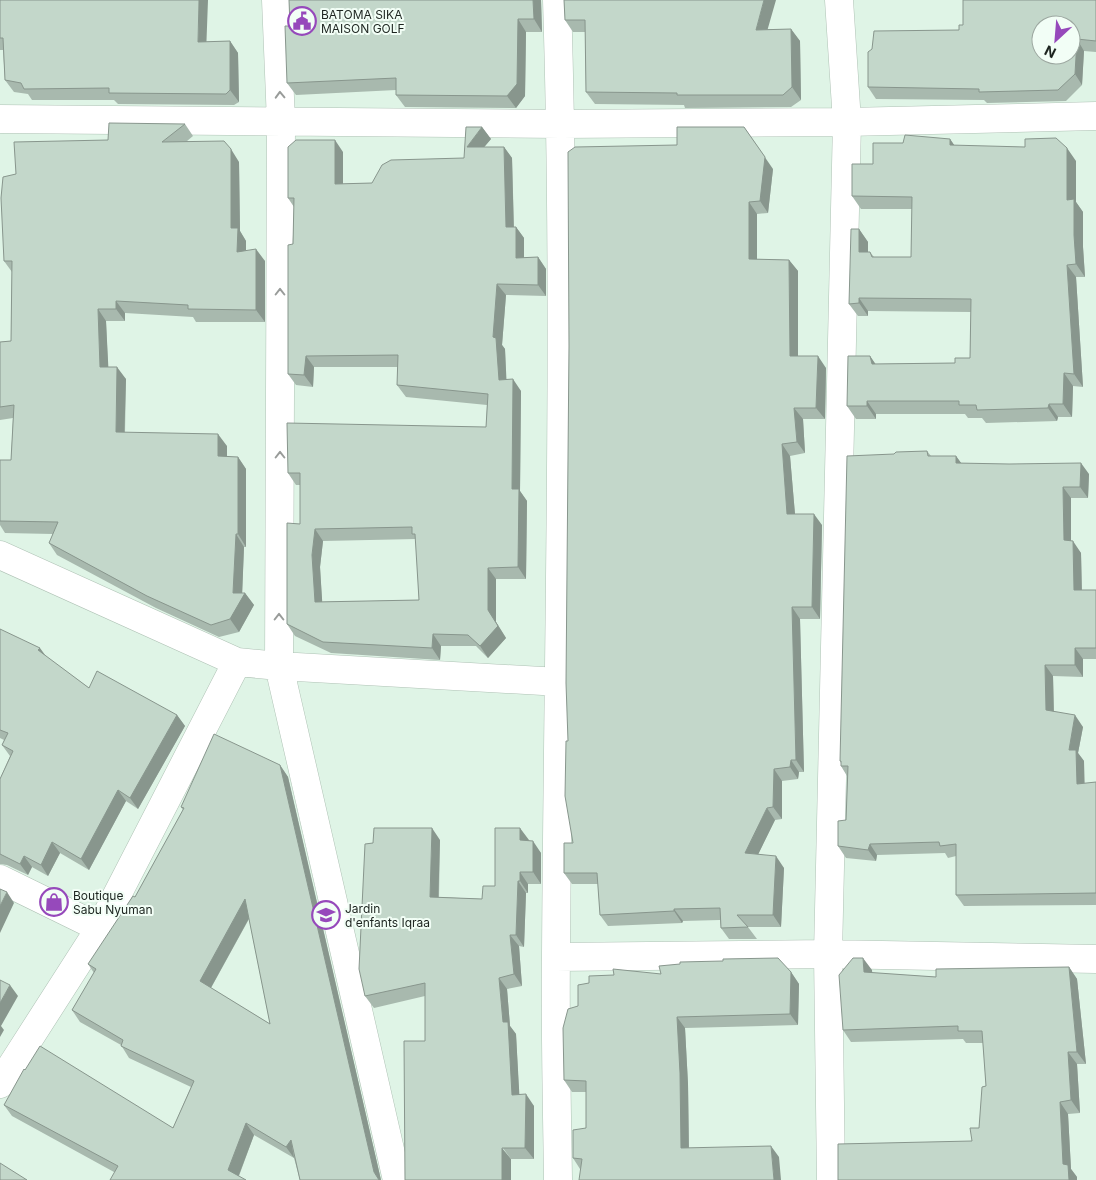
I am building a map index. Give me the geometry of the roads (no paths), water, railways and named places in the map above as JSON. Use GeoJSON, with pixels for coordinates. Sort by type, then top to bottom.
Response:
{"type":"FeatureCollection","features":[{"type":"Feature","properties":{"kind":"street"},"geometry":{"type":"LineString","coordinates":[[276,0],[281,122],[279,666],[397,1180]]}},
{"type":"Feature","properties":{"kind":"street"},"geometry":{"type":"LineString","coordinates":[[557,0],[561,124],[560,682],[556,957],[558,1180]]}},
{"type":"Feature","properties":{"kind":"street"},"geometry":{"type":"LineString","coordinates":[[831,1180],[828,954],[847,122],[839,0]]}},
{"type":"Feature","properties":{"kind":"street"},"geometry":{"type":"LineString","coordinates":[[0,120],[561,124],[847,122],[1096,116]]}},
{"type":"Feature","properties":{"kind":"street"},"geometry":{"type":"LineString","coordinates":[[0,556],[236,662],[560,682]]}},
{"type":"Feature","properties":{"kind":"street"},"geometry":{"type":"LineString","coordinates":[[0,1084],[100,928],[236,662]]}},
{"type":"Feature","properties":{"kind":"street"},"geometry":{"type":"LineString","coordinates":[[0,879],[100,928]]}},
{"type":"Feature","properties":{"kind":"street"},"geometry":{"type":"LineString","coordinates":[[556,957],[828,954],[1096,959]]}},
{"type":"Feature","properties":{"kind":"place","name":"BATOMA SIKA MAISON GOLF"},"geometry":{"type":"Point","coordinates":[302,21]}},
{"type":"Feature","properties":{"kind":"place","name":"Boutique Sabu Nyuman"},"geometry":{"type":"Point","coordinates":[54,902]}},
{"type":"Feature","properties":{"kind":"place","name":"Jardin d'enfants Iqraa"},"geometry":{"type":"Point","coordinates":[326,915]}}]}
